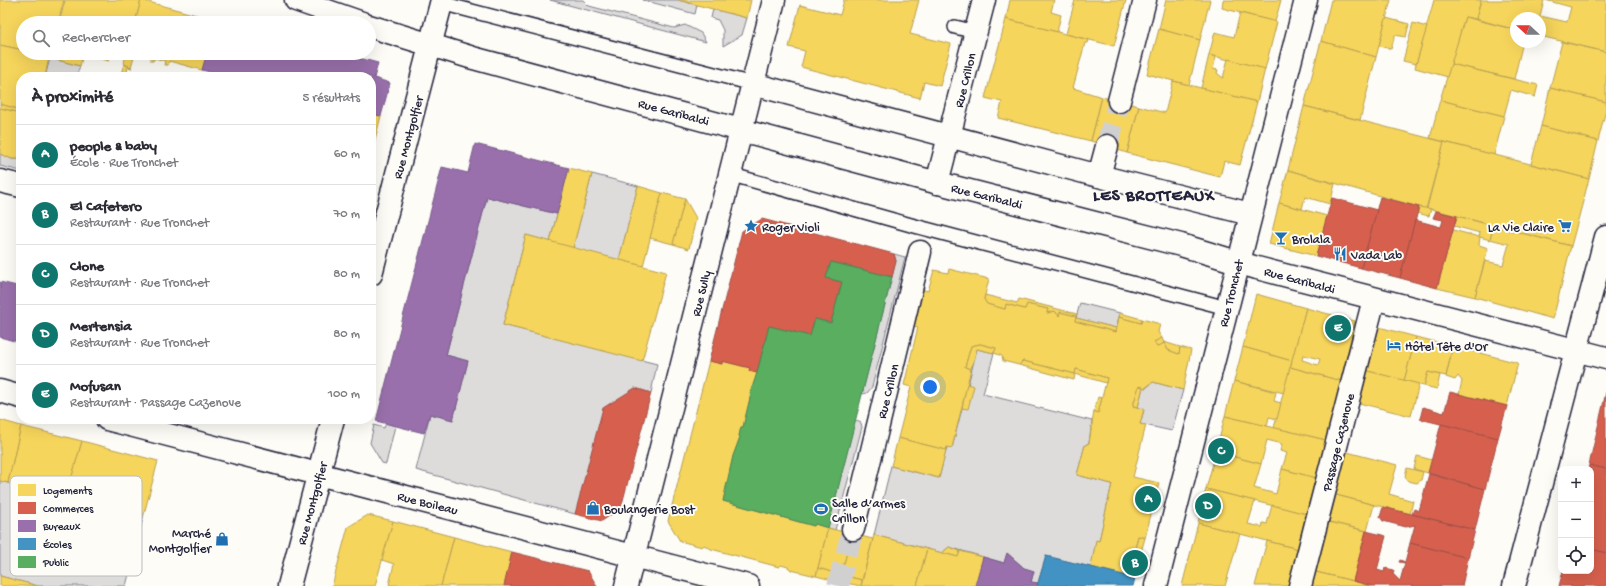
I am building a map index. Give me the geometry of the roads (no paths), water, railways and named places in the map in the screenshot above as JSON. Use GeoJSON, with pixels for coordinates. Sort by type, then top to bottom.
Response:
{"type":"FeatureCollection","features":[{"type":"Feature","properties":{"kind":"street"},"geometry":{"type":"LineString","coordinates":[[296,0],[342,16]]}},
{"type":"Feature","properties":{"kind":"street","name":"Rue Sully"},"geometry":{"type":"LineString","coordinates":[[626,586],[774,0]]}},
{"type":"Feature","properties":{"kind":"street","name":"Rue Crillon"},"geometry":{"type":"LineString","coordinates":[[937,183],[949,137],[966,30],[984,0]]}},
{"type":"Feature","properties":{"kind":"street"},"geometry":{"type":"LineString","coordinates":[[1119,101],[1145,0]]}},
{"type":"Feature","properties":{"kind":"street","name":"Rue Tronchet"},"geometry":{"type":"LineString","coordinates":[[1156,586],[1306,0]]}},
{"type":"Feature","properties":{"kind":"street","name":"Rue Montgolfier"},"geometry":{"type":"LineString","coordinates":[[376,255],[441,1]]}},
{"type":"Feature","properties":{"kind":"street","name":"Rue Garibaldi"},"geometry":{"type":"LineString","coordinates":[[376,28],[430,46],[937,183],[1606,358]]}},
{"type":"Feature","properties":{"kind":"street"},"geometry":{"type":"LineString","coordinates":[[753,84],[949,137],[1250,214]]}},
{"type":"Feature","properties":{"kind":"street"},"geometry":{"type":"LineString","coordinates":[[1099,176],[1107,146]]}},
{"type":"Feature","properties":{"kind":"street"},"geometry":{"type":"LineString","coordinates":[[0,181],[16,185]]}},
{"type":"Feature","properties":{"kind":"street"},"geometry":{"type":"LineString","coordinates":[[1514,586],[1606,237]]}},
{"type":"Feature","properties":{"kind":"street","name":"Rue Crillon"},"geometry":{"type":"LineString","coordinates":[[853,529],[920,252]]}},
{"type":"Feature","properties":{"kind":"street","name":"Passage Cazenove"},"geometry":{"type":"LineString","coordinates":[[1300,586],[1374,298]]}},
{"type":"Feature","properties":{"kind":"street"},"geometry":{"type":"LineString","coordinates":[[0,391],[16,396]]}},
{"type":"Feature","properties":{"kind":"street","name":"Rue Boileau"},"geometry":{"type":"LineString","coordinates":[[126,424],[748,586]]}},
{"type":"Feature","properties":{"kind":"street","name":"Rue Montgolfier"},"geometry":{"type":"LineString","coordinates":[[290,586],[332,424]]}},
{"type":"Feature","properties":{"kind":"lane"},"geometry":{"type":"LineString","coordinates":[[441,1],[753,84]]}},
{"type":"Feature","properties":{"kind":"lane"},"geometry":{"type":"LineString","coordinates":[[729,174],[911,225],[1227,308]]}},
{"type":"Feature","properties":{"kind":"tunnel"},"geometry":{"type":"LineString","coordinates":[[1107,146],[1119,101]]}},
{"type":"Feature","properties":{"kind":"tunnel"},"geometry":{"type":"LineString","coordinates":[[838,586],[853,529]]}},
{"type":"Feature","properties":{"kind":"place","name":"Roger Violi"},"geometry":{"type":"Point","coordinates":[751,226]}},
{"type":"Feature","properties":{"kind":"place","name":"La Vie Claire"},"geometry":{"type":"Point","coordinates":[1565,226]}},
{"type":"Feature","properties":{"kind":"place","name":"Brolala"},"geometry":{"type":"Point","coordinates":[1281,238]}},
{"type":"Feature","properties":{"kind":"place","name":"Vada Lab"},"geometry":{"type":"Point","coordinates":[1340,254]}},
{"type":"Feature","properties":{"kind":"place","name":"Mofusan"},"geometry":{"type":"Point","coordinates":[1338,328]}},
{"type":"Feature","properties":{"kind":"place","name":"Hôtel Tête d'Or"},"geometry":{"type":"Point","coordinates":[1394,345]}},
{"type":"Feature","properties":{"kind":"place","name":"Clone"},"geometry":{"type":"Point","coordinates":[1221,451]}},
{"type":"Feature","properties":{"kind":"place","name":"people & baby"},"geometry":{"type":"Point","coordinates":[1148,499]}},
{"type":"Feature","properties":{"kind":"place","name":"Mertensia"},"geometry":{"type":"Point","coordinates":[1208,506]}},
{"type":"Feature","properties":{"kind":"place","name":"Boulangerie Bost"},"geometry":{"type":"Point","coordinates":[593,508]}},
{"type":"Feature","properties":{"kind":"place","name":"Salle d’armes Crillon"},"geometry":{"type":"Point","coordinates":[821,509]}},
{"type":"Feature","properties":{"kind":"place","name":"Marché Montgolfier"},"geometry":{"type":"Point","coordinates":[222,539]}},
{"type":"Feature","properties":{"kind":"place","name":"El Cafetero"},"geometry":{"type":"Point","coordinates":[1135,563]}},
{"type":"Feature","properties":{"kind":"district","name":"LES BROTTEAUX"},"geometry":{"type":"Point","coordinates":[1154,194]}}]}
